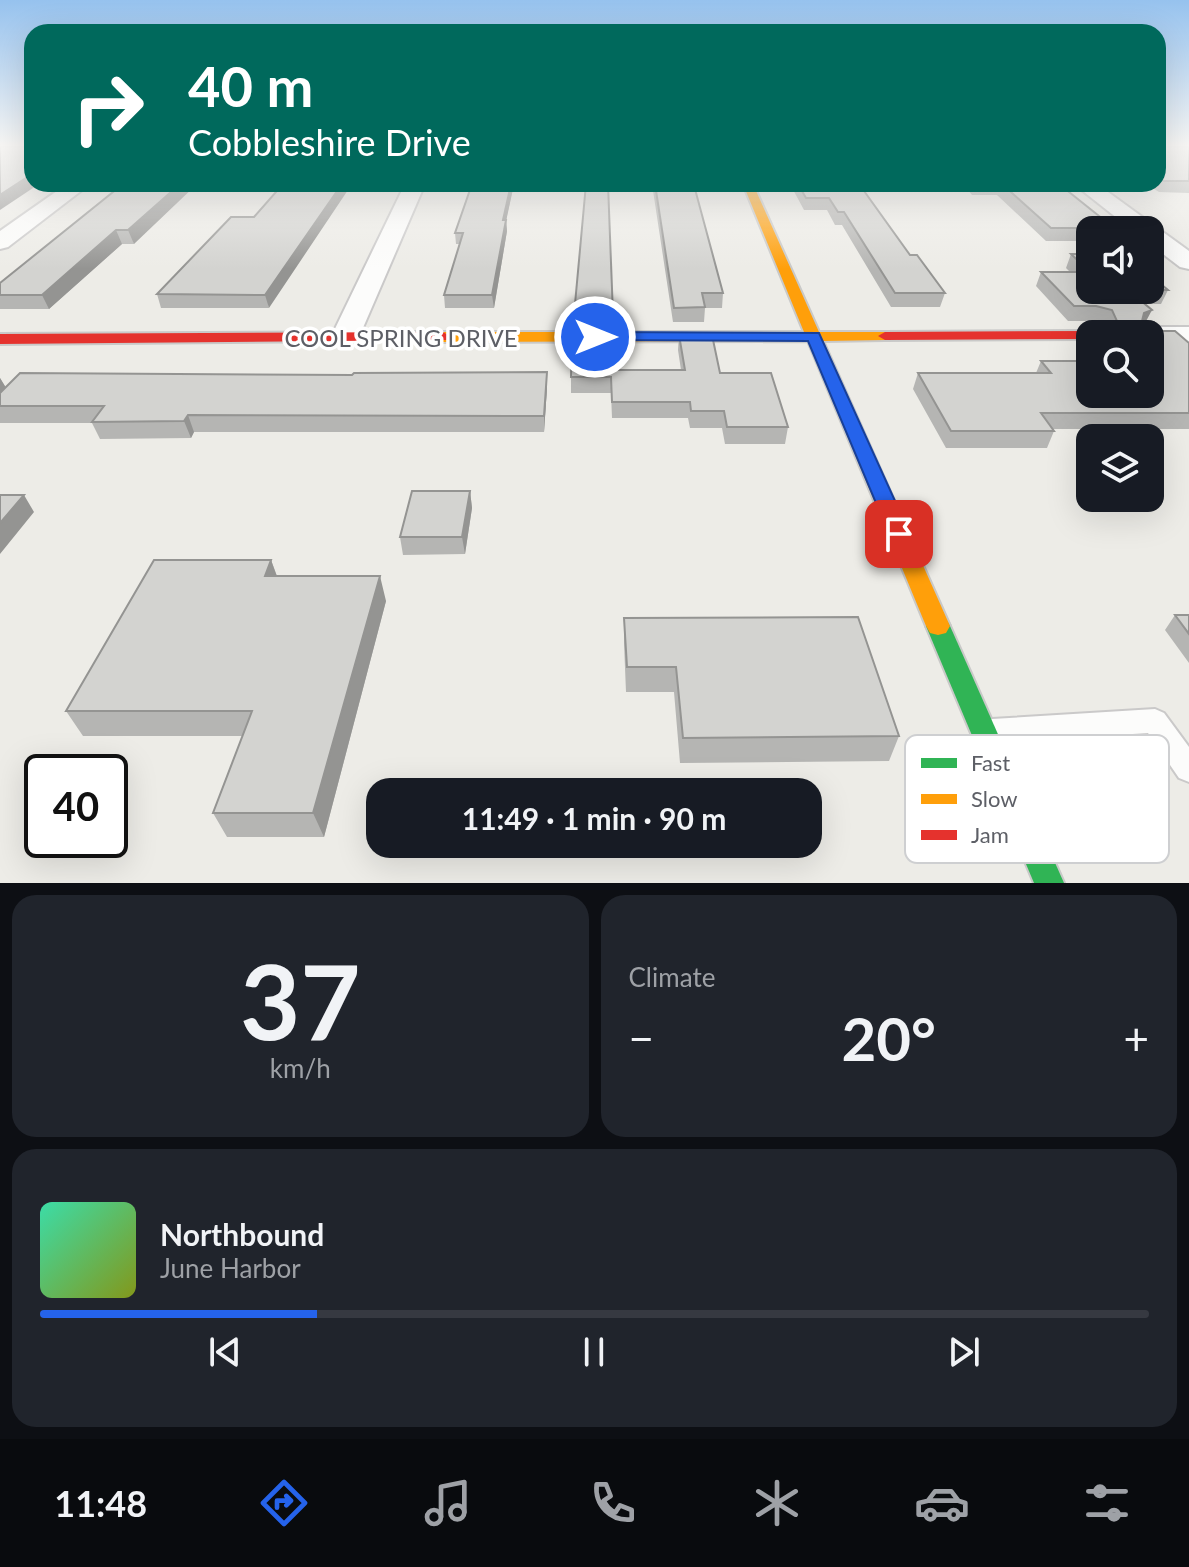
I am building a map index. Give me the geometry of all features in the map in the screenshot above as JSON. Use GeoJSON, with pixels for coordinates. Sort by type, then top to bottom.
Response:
{"type":"FeatureCollection","features":[{"type":"Feature","properties":{"kind":"street"},"geometry":{"type":"LineString","coordinates":[[0,242],[69,192]]}},
{"type":"Feature","properties":{"kind":"street"},"geometry":{"type":"LineString","coordinates":[[345,337],[411,192]]}},
{"type":"Feature","properties":{"kind":"street"},"geometry":{"type":"LineString","coordinates":[[751,192],[986,735]]}},
{"type":"Feature","properties":{"kind":"street"},"geometry":{"type":"LineString","coordinates":[[1095,192],[1127,216]]}},
{"type":"Feature","properties":{"kind":"street"},"geometry":{"type":"LineString","coordinates":[[1164,244],[1189,262]]}},
{"type":"Feature","properties":{"kind":"street","name":"COOL SPRING DRIVE"},"geometry":{"type":"LineString","coordinates":[[0,339],[1076,335]]}},
{"type":"Feature","properties":{"kind":"street"},"geometry":{"type":"LineString","coordinates":[[1164,335],[1189,335]]}},
{"type":"Feature","properties":{"kind":"street"},"geometry":{"type":"LineString","coordinates":[[1041,863],[1049,883]]}},
{"type":"Feature","properties":{"kind":"lane"},"geometry":{"type":"LineString","coordinates":[[985,732],[1155,721],[1165,735]]}},
{"type":"Feature","properties":{"kind":"lane"},"geometry":{"type":"LineString","coordinates":[[1169,741],[1189,769]]}},
{"type":"Feature","properties":{"kind":"building"},"geometry":{"type":"Polygon","coordinates":[[[0,187],[12,187],[0,195],[0,187]]]}},
{"type":"Feature","properties":{"kind":"building"},"geometry":{"type":"Polygon","coordinates":[[[113,192],[171,192],[128,230],[116,230],[42,295],[0,295],[0,283],[113,192]]]}},
{"type":"Feature","properties":{"kind":"building"},"geometry":{"type":"Polygon","coordinates":[[[276,192],[336,192],[265,295],[157,294],[231,217],[254,217],[276,192]]]}},
{"type":"Feature","properties":{"kind":"building"},"geometry":{"type":"Polygon","coordinates":[[[469,192],[509,192],[492,295],[444,295],[463,233],[455,233],[469,192]]]}},
{"type":"Feature","properties":{"kind":"building"},"geometry":{"type":"Polygon","coordinates":[[[585,192],[608,192],[613,315],[574,315],[585,192]]]}},
{"type":"Feature","properties":{"kind":"building"},"geometry":{"type":"Polygon","coordinates":[[[656,192],[696,192],[723,293],[702,293],[705,307],[674,308],[656,192]]]}},
{"type":"Feature","properties":{"kind":"building"},"geometry":{"type":"Polygon","coordinates":[[[803,192],[865,192],[910,255],[917,255],[945,293],[895,293],[844,212],[838,212],[829,198],[806,198],[803,192]]]}},
{"type":"Feature","properties":{"kind":"building"},"geometry":{"type":"Polygon","coordinates":[[[1011,192],[1069,192],[1099,216],[1076,216],[1076,228],[1051,228],[1011,192]]]}},
{"type":"Feature","properties":{"kind":"building"},"geometry":{"type":"Polygon","coordinates":[[[1041,272],[1076,272],[1076,304],[1145,304],[1152,310],[1144,313],[1142,320],[1117,320],[1112,310],[1074,306],[1041,272]]]}},
{"type":"Feature","properties":{"kind":"building"},"geometry":{"type":"Polygon","coordinates":[[[1164,331],[1175,331],[1189,343],[1189,413],[1041,413],[1054,431],[951,431],[918,373],[1051,373],[1041,361],[1076,361],[1076,408],[1164,408],[1164,331]]]}},
{"type":"Feature","properties":{"kind":"building"},"geometry":{"type":"Polygon","coordinates":[[[572,335],[614,335],[615,370],[685,370],[679,335],[712,335],[720,373],[771,373],[788,427],[727,427],[724,411],[691,411],[690,402],[612,402],[611,377],[571,377],[572,335]]]}},
{"type":"Feature","properties":{"kind":"building"},"geometry":{"type":"Polygon","coordinates":[[[547,372],[544,416],[188,415],[184,421],[92,422],[104,406],[0,406],[0,393],[20,373],[352,375],[547,372]]]}},
{"type":"Feature","properties":{"kind":"building"},"geometry":{"type":"Polygon","coordinates":[[[412,491],[470,491],[462,537],[400,537],[412,491]]]}},
{"type":"Feature","properties":{"kind":"building"},"geometry":{"type":"Polygon","coordinates":[[[0,495],[24,495],[0,523],[0,495]]]}},
{"type":"Feature","properties":{"kind":"building"},"geometry":{"type":"Polygon","coordinates":[[[154,560],[271,560],[265,576],[380,576],[313,813],[213,813],[252,711],[66,711],[154,560]]]}},
{"type":"Feature","properties":{"kind":"building"},"geometry":{"type":"Polygon","coordinates":[[[1175,615],[1189,615],[1189,634],[1175,615]]]}},
{"type":"Feature","properties":{"kind":"building"},"geometry":{"type":"Polygon","coordinates":[[[858,617],[899,736],[683,738],[676,667],[627,667],[624,618],[858,617]]]}},
{"type":"Feature","properties":{"kind":"traffic: fast"},"geometry":{"type":"LineString","coordinates":[[938,626],[985,735]]}},
{"type":"Feature","properties":{"kind":"traffic: fast"},"geometry":{"type":"LineString","coordinates":[[1040,863],[1049,883]]}},
{"type":"Feature","properties":{"kind":"traffic: slow"},"geometry":{"type":"LineString","coordinates":[[751,192],[938,626]]}},
{"type":"Feature","properties":{"kind":"traffic: slow"},"geometry":{"type":"LineString","coordinates":[[443,337],[885,336]]}},
{"type":"Feature","properties":{"kind":"traffic: jam"},"geometry":{"type":"LineString","coordinates":[[885,336],[1076,335]]}},
{"type":"Feature","properties":{"kind":"traffic: jam"},"geometry":{"type":"LineString","coordinates":[[0,339],[443,337]]}},
{"type":"Feature","properties":{"kind":"route"},"geometry":{"type":"LineString","coordinates":[[595,337],[813,336],[899,534]]}}]}
